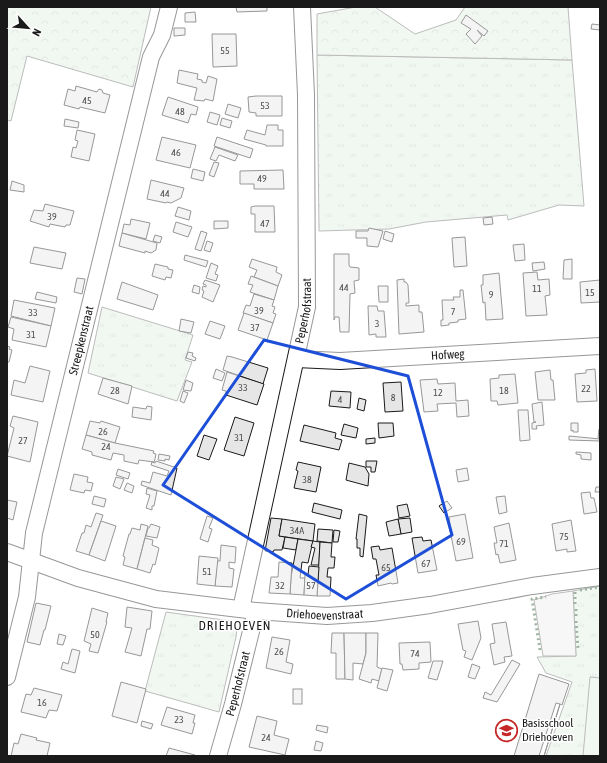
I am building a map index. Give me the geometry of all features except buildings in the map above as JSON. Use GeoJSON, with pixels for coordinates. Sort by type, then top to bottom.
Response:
{"type":"FeatureCollection","features":[{"type":"Feature","properties":{"kind":"street","name":"Streepkenstraat"},"geometry":{"type":"LineString","coordinates":[[7,677],[27,597],[34,533],[146,76],[151,57],[162,35],[169,7]]}},
{"type":"Feature","properties":{"kind":"street","name":"Peperhofstraat"},"geometry":{"type":"LineString","coordinates":[[218,756],[234,704],[248,610],[307,307],[306,95],[302,7]]}},
{"type":"Feature","properties":{"kind":"street","name":"Hofweg"},"geometry":{"type":"LineString","coordinates":[[296,359],[340,361],[600,346]]}},
{"type":"Feature","properties":{"kind":"street","name":"Driehoevenstraat"},"geometry":{"type":"LineString","coordinates":[[7,552],[78,578],[156,599],[248,610],[327,616],[372,613],[430,605],[532,586],[600,576]]}},
{"type":"Feature","properties":{"kind":"highlighted area"},"geometry":{"type":"Polygon","coordinates":[[[264,340],[408,376],[452,535],[346,599],[163,485],[264,340]]]}},
{"type":"Feature","properties":{"kind":"green space"},"geometry":{"type":"Polygon","coordinates":[[[7,7],[151,7],[133,87],[27,56],[11,121],[7,120],[7,7]]]}},
{"type":"Feature","properties":{"kind":"green space"},"geometry":{"type":"Polygon","coordinates":[[[356,7],[375,7],[415,34],[456,20],[465,7],[568,7],[572,60],[317,55],[317,14],[356,7]]]}},
{"type":"Feature","properties":{"kind":"green space"},"geometry":{"type":"Polygon","coordinates":[[[317,55],[572,60],[584,206],[559,205],[508,220],[507,215],[426,222],[389,229],[319,231],[317,55]]]}},
{"type":"Feature","properties":{"kind":"green space"},"geometry":{"type":"Polygon","coordinates":[[[102,307],[193,335],[185,360],[192,362],[177,401],[88,373],[102,307]]]}},
{"type":"Feature","properties":{"kind":"green space"},"geometry":{"type":"Polygon","coordinates":[[[600,586],[600,756],[546,756],[572,682],[546,673],[537,657],[576,656],[573,591],[600,586]]]}},
{"type":"Feature","properties":{"kind":"green space"},"geometry":{"type":"Polygon","coordinates":[[[166,612],[231,621],[237,629],[219,712],[145,691],[166,612]]]}},
{"type":"Feature","properties":{"kind":"green space"},"geometry":{"type":"Polygon","coordinates":[[[590,677],[600,678],[600,756],[583,756],[590,677]]]}},
{"type":"Feature","properties":{"kind":"shaded area"},"geometry":{"type":"Polygon","coordinates":[[[573,591],[576,656],[543,656],[534,600],[552,594],[573,591]]]}},
{"type":"Feature","properties":{"kind":"hedge"},"geometry":{"type":"LineString","coordinates":[[580,590],[600,587]]}},
{"type":"Feature","properties":{"kind":"hedge"},"geometry":{"type":"LineString","coordinates":[[575,592],[575,606]]}},
{"type":"Feature","properties":{"kind":"hedge"},"geometry":{"type":"LineString","coordinates":[[540,650],[532,599],[546,597]]}},
{"type":"Feature","properties":{"kind":"hedge"},"geometry":{"type":"LineString","coordinates":[[576,609],[576,617]]}},
{"type":"Feature","properties":{"kind":"hedge"},"geometry":{"type":"LineString","coordinates":[[576,621],[578,649]]}},
{"type":"Feature","properties":{"kind":"place","name":"Basisschool Driehoeven"},"geometry":{"type":"Point","coordinates":[507,730]}},
{"type":"Feature","properties":{"kind":"district","name":"DRIEHOEVEN"},"geometry":{"type":"Point","coordinates":[235,625]}}]}
